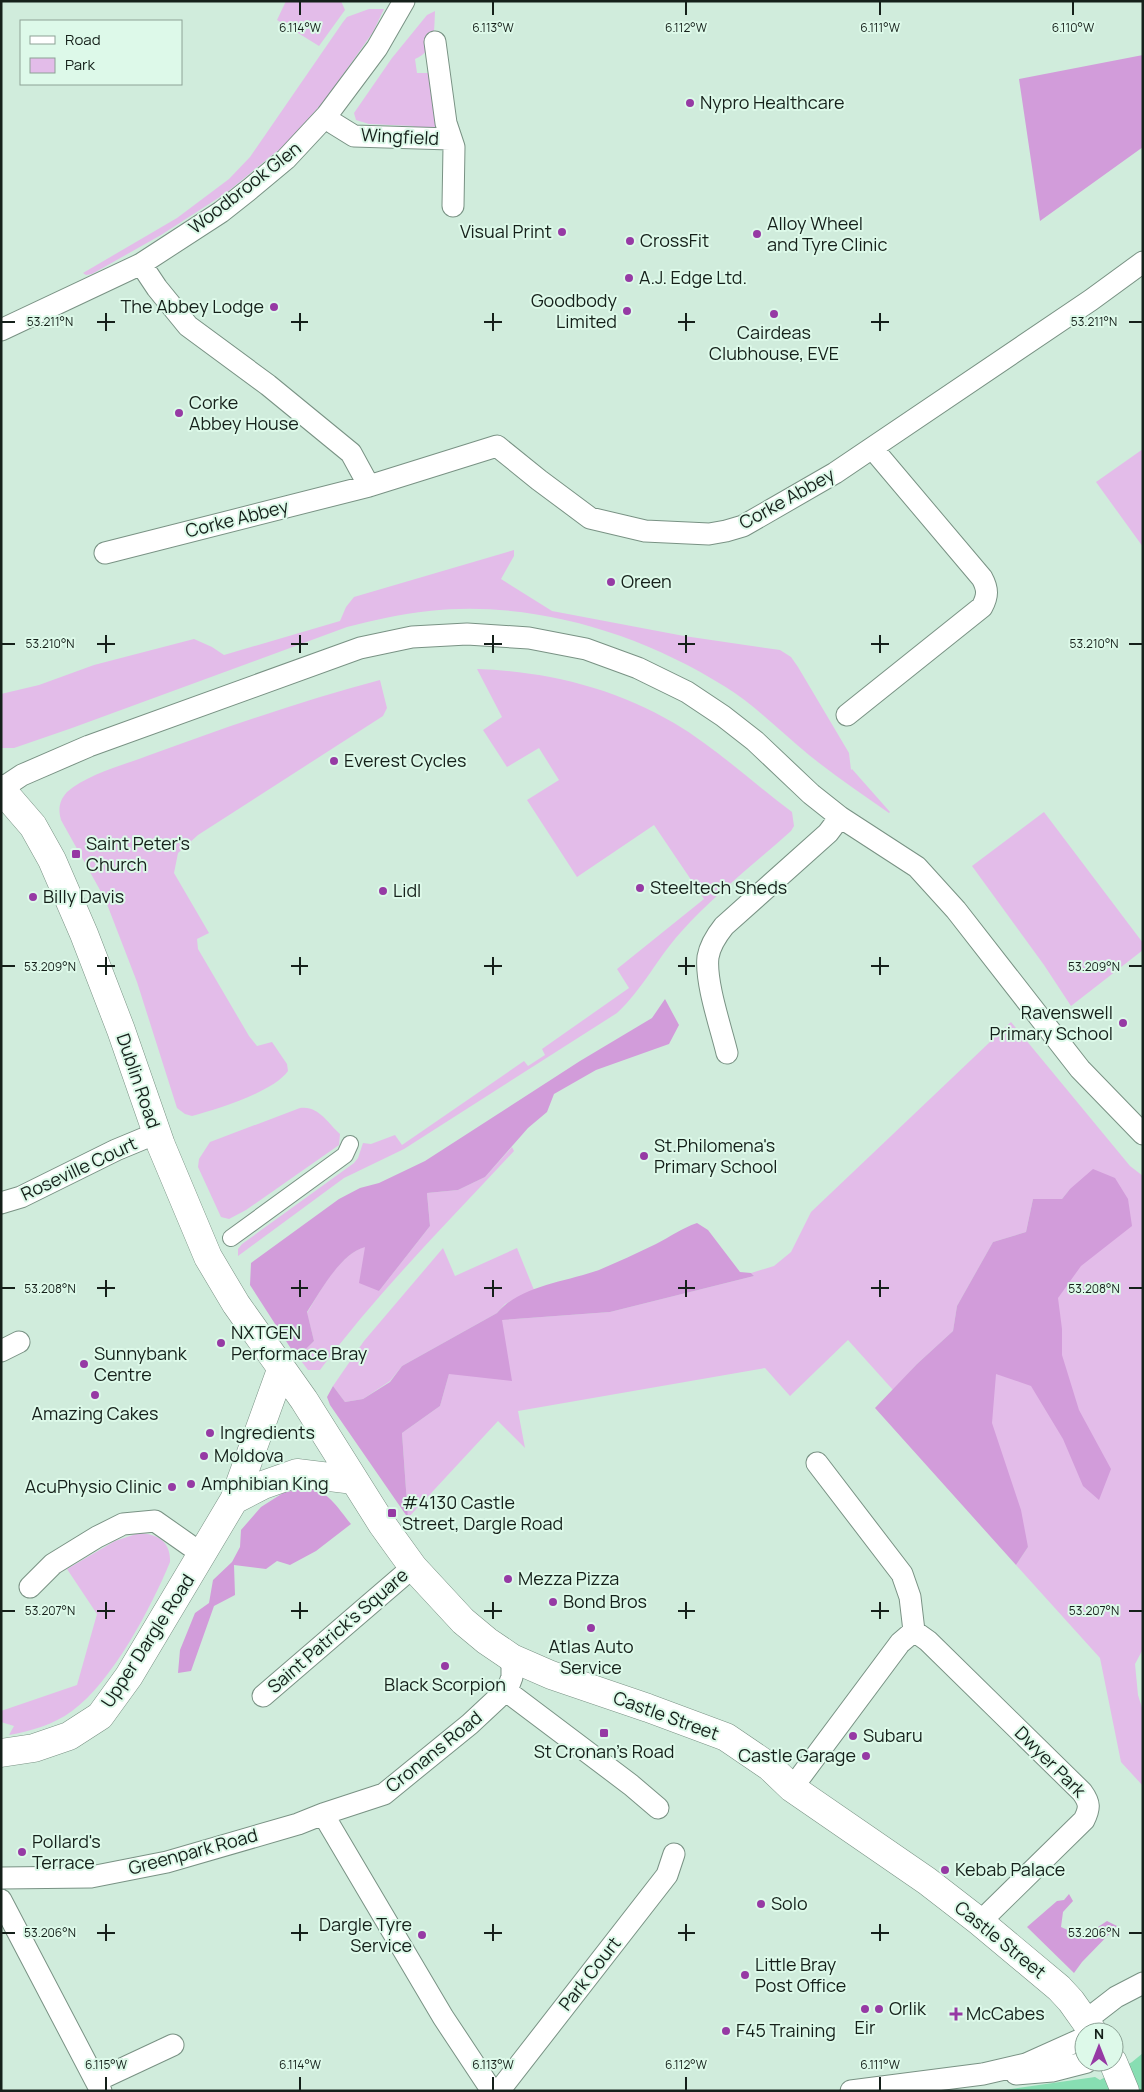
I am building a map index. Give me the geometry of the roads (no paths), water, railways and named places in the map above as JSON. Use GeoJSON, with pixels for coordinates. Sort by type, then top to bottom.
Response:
{"type":"FeatureCollection","features":[{"type":"Feature","properties":{"kind":"main road","name":"Dublin Road"},"geometry":{"type":"LineString","coordinates":[[1,789],[34,826],[52,860],[84,934],[121,1030],[157,1133],[208,1257],[236,1304],[282,1370]]}},
{"type":"Feature","properties":{"kind":"main road","name":"Castle Street"},"geometry":{"type":"LineString","coordinates":[[282,1370],[304,1400],[354,1480],[413,1567],[463,1621],[512,1658],[551,1675],[648,1708],[726,1738],[770,1767],[792,1788],[927,1881],[980,1922],[1059,1988],[1082,2022]]}},
{"type":"Feature","properties":{"kind":"main road","name":"Upper Dargle Road"},"geometry":{"type":"LineString","coordinates":[[1,1754],[34,1748],[69,1736],[100,1716],[129,1676],[234,1500],[282,1370]]}},
{"type":"Feature","properties":{"kind":"main road"},"geometry":{"type":"LineString","coordinates":[[234,1500],[263,1485],[298,1473],[354,1480]]}},
{"type":"Feature","properties":{"kind":"street","name":"Woodbrook Glen"},"geometry":{"type":"LineString","coordinates":[[1,330],[141,264],[221,212],[250,189],[286,159],[327,115],[377,48],[404,1]]}},
{"type":"Feature","properties":{"kind":"street","name":"Wingfield"},"geometry":{"type":"LineString","coordinates":[[430,56],[450,139],[454,147],[453,206]]}},
{"type":"Feature","properties":{"kind":"street","name":"Wingfield"},"geometry":{"type":"LineString","coordinates":[[327,115],[332,124],[354,136],[394,139],[450,139]]}},
{"type":"Feature","properties":{"kind":"street","name":"Corke Abbey"},"geometry":{"type":"LineString","coordinates":[[105,553],[369,486],[497,446],[590,518],[645,531],[709,534],[742,526],[820,482],[873,448],[1092,300],[1143,262]]}},
{"type":"Feature","properties":{"kind":"street"},"geometry":{"type":"LineString","coordinates":[[141,264],[157,288],[188,326],[268,385],[351,453],[369,486]]}},
{"type":"Feature","properties":{"kind":"street"},"geometry":{"type":"LineString","coordinates":[[847,715],[982,607],[987,598],[986,587],[982,578],[873,448]]}},
{"type":"Feature","properties":{"kind":"street"},"geometry":{"type":"LineString","coordinates":[[1,789],[22,775],[89,746],[360,648],[412,637],[467,634],[529,638],[586,649],[638,668],[687,692],[723,716],[755,741],[811,794],[840,817],[917,867],[956,910],[1080,1069],[1143,1134]]}},
{"type":"Feature","properties":{"kind":"street"},"geometry":{"type":"LineString","coordinates":[[727,1053],[712,992],[708,965],[713,942],[724,926],[828,832],[840,817]]}},
{"type":"Feature","properties":{"kind":"street","name":"Roseville Court"},"geometry":{"type":"LineString","coordinates":[[1,1203],[22,1197],[116,1150],[157,1133]]}},
{"type":"Feature","properties":{"kind":"street"},"geometry":{"type":"LineString","coordinates":[[231,1238],[346,1155],[350,1144]]}},
{"type":"Feature","properties":{"kind":"street"},"geometry":{"type":"LineString","coordinates":[[792,1788],[900,1643],[914,1630],[910,1597],[902,1574],[817,1463]]}},
{"type":"Feature","properties":{"kind":"street"},"geometry":{"type":"LineString","coordinates":[[30,1587],[53,1564],[97,1537],[123,1524],[155,1521],[192,1547],[201,1558]]}},
{"type":"Feature","properties":{"kind":"street","name":"Saint Patrick's Square"},"geometry":{"type":"LineString","coordinates":[[263,1696],[413,1567]]}},
{"type":"Feature","properties":{"kind":"street","name":"Dwyer Park"},"geometry":{"type":"LineString","coordinates":[[914,1630],[949,1662],[1089,1801],[1089,1811],[1084,1820],[980,1922]]}},
{"type":"Feature","properties":{"kind":"street","name":"Cronans Road"},"geometry":{"type":"LineString","coordinates":[[323,1814],[384,1794],[470,1724],[505,1690],[512,1677],[512,1658]]}},
{"type":"Feature","properties":{"kind":"street"},"geometry":{"type":"LineString","coordinates":[[505,1690],[631,1785],[658,1808]]}},
{"type":"Feature","properties":{"kind":"street"},"geometry":{"type":"LineString","coordinates":[[323,1814],[427,1990],[492,2091]]}},
{"type":"Feature","properties":{"kind":"street","name":"Greenpark Road"},"geometry":{"type":"LineString","coordinates":[[1,1878],[91,1877],[166,1862],[290,1826],[323,1814]]}},
{"type":"Feature","properties":{"kind":"street","name":"Park Court"},"geometry":{"type":"LineString","coordinates":[[499,2091],[667,1875],[674,1854]]}},
{"type":"Feature","properties":{"kind":"street"},"geometry":{"type":"LineString","coordinates":[[1,1900],[99,2086],[172,2044]]}},
{"type":"Feature","properties":{"kind":"street"},"geometry":{"type":"LineString","coordinates":[[1094,2022],[1116,1997],[1143,1983]]}},
{"type":"Feature","properties":{"kind":"street"},"geometry":{"type":"LineString","coordinates":[[851,2091],[983,2074],[1026,2064],[1074,2037]]}},
{"type":"Feature","properties":{"kind":"street"},"geometry":{"type":"LineString","coordinates":[[983,2074],[1027,2074],[1052,2071],[1074,2065]]}},
{"type":"Feature","properties":{"kind":"place","name":"Nypro Healthcare"},"geometry":{"type":"Point","coordinates":[690,103]}},
{"type":"Feature","properties":{"kind":"place","name":"Visual Print"},"geometry":{"type":"Point","coordinates":[562,232]}},
{"type":"Feature","properties":{"kind":"place","name":"Alloy Wheel and Tyre Clinic"},"geometry":{"type":"Point","coordinates":[757,234]}},
{"type":"Feature","properties":{"kind":"place","name":"CrossFit"},"geometry":{"type":"Point","coordinates":[630,241]}},
{"type":"Feature","properties":{"kind":"place","name":"A.J. Edge Ltd."},"geometry":{"type":"Point","coordinates":[629,278]}},
{"type":"Feature","properties":{"kind":"place","name":"The Abbey Lodge"},"geometry":{"type":"Point","coordinates":[274,307]}},
{"type":"Feature","properties":{"kind":"place","name":"Goodbody Limited"},"geometry":{"type":"Point","coordinates":[627,311]}},
{"type":"Feature","properties":{"kind":"place","name":"Cairdeas Clubhouse, EVE"},"geometry":{"type":"Point","coordinates":[774,314]}},
{"type":"Feature","properties":{"kind":"place","name":"Corke Abbey House"},"geometry":{"type":"Point","coordinates":[179,413]}},
{"type":"Feature","properties":{"kind":"place","name":"Oreen"},"geometry":{"type":"Point","coordinates":[611,582]}},
{"type":"Feature","properties":{"kind":"place","name":"Everest Cycles"},"geometry":{"type":"Point","coordinates":[334,761]}},
{"type":"Feature","properties":{"kind":"place","name":"Saint Peter's Church"},"geometry":{"type":"Point","coordinates":[76,854]}},
{"type":"Feature","properties":{"kind":"place","name":"Steeltech Sheds"},"geometry":{"type":"Point","coordinates":[640,888]}},
{"type":"Feature","properties":{"kind":"place","name":"Lidl"},"geometry":{"type":"Point","coordinates":[383,891]}},
{"type":"Feature","properties":{"kind":"place","name":"Billy Davis"},"geometry":{"type":"Point","coordinates":[33,897]}},
{"type":"Feature","properties":{"kind":"place","name":"Ravenswell Primary School"},"geometry":{"type":"Point","coordinates":[1123,1023]}},
{"type":"Feature","properties":{"kind":"place","name":"St.Philomena's Primary School"},"geometry":{"type":"Point","coordinates":[644,1156]}},
{"type":"Feature","properties":{"kind":"place","name":"NXTGEN Performace Bray"},"geometry":{"type":"Point","coordinates":[221,1343]}},
{"type":"Feature","properties":{"kind":"place","name":"Sunnybank Centre"},"geometry":{"type":"Point","coordinates":[84,1364]}},
{"type":"Feature","properties":{"kind":"place","name":"Amazing Cakes"},"geometry":{"type":"Point","coordinates":[95,1395]}},
{"type":"Feature","properties":{"kind":"place","name":"Ingredients"},"geometry":{"type":"Point","coordinates":[210,1433]}},
{"type":"Feature","properties":{"kind":"place","name":"Moldova"},"geometry":{"type":"Point","coordinates":[204,1456]}},
{"type":"Feature","properties":{"kind":"place","name":"Amphibian King"},"geometry":{"type":"Point","coordinates":[191,1484]}},
{"type":"Feature","properties":{"kind":"place","name":"AcuPhysio Clinic"},"geometry":{"type":"Point","coordinates":[172,1487]}},
{"type":"Feature","properties":{"kind":"place","name":"#4130 Castle Street, Dargle Road"},"geometry":{"type":"Point","coordinates":[392,1513]}},
{"type":"Feature","properties":{"kind":"place","name":"Mezza Pizza"},"geometry":{"type":"Point","coordinates":[508,1579]}},
{"type":"Feature","properties":{"kind":"place","name":"Bond Bros"},"geometry":{"type":"Point","coordinates":[553,1602]}},
{"type":"Feature","properties":{"kind":"place","name":"Atlas Auto Service"},"geometry":{"type":"Point","coordinates":[591,1628]}},
{"type":"Feature","properties":{"kind":"place","name":"Black Scorpion"},"geometry":{"type":"Point","coordinates":[445,1666]}},
{"type":"Feature","properties":{"kind":"place","name":"St Cronan's Road"},"geometry":{"type":"Point","coordinates":[604,1733]}},
{"type":"Feature","properties":{"kind":"place","name":"Subaru"},"geometry":{"type":"Point","coordinates":[853,1736]}},
{"type":"Feature","properties":{"kind":"place","name":"Castle Garage"},"geometry":{"type":"Point","coordinates":[866,1756]}},
{"type":"Feature","properties":{"kind":"place","name":"Pollard's Terrace"},"geometry":{"type":"Point","coordinates":[22,1852]}},
{"type":"Feature","properties":{"kind":"place","name":"Kebab Palace"},"geometry":{"type":"Point","coordinates":[945,1870]}},
{"type":"Feature","properties":{"kind":"place","name":"Solo"},"geometry":{"type":"Point","coordinates":[761,1904]}},
{"type":"Feature","properties":{"kind":"place","name":"Dargle Tyre Service"},"geometry":{"type":"Point","coordinates":[422,1935]}},
{"type":"Feature","properties":{"kind":"place","name":"Little Bray Post Office"},"geometry":{"type":"Point","coordinates":[745,1975]}},
{"type":"Feature","properties":{"kind":"place","name":"Eir"},"geometry":{"type":"Point","coordinates":[865,2009]}},
{"type":"Feature","properties":{"kind":"place","name":"Orlik"},"geometry":{"type":"Point","coordinates":[879,2009]}},
{"type":"Feature","properties":{"kind":"place","name":"McCabes"},"geometry":{"type":"Point","coordinates":[956,2014]}},
{"type":"Feature","properties":{"kind":"place","name":"F45 Training"},"geometry":{"type":"Point","coordinates":[726,2031]}}]}
